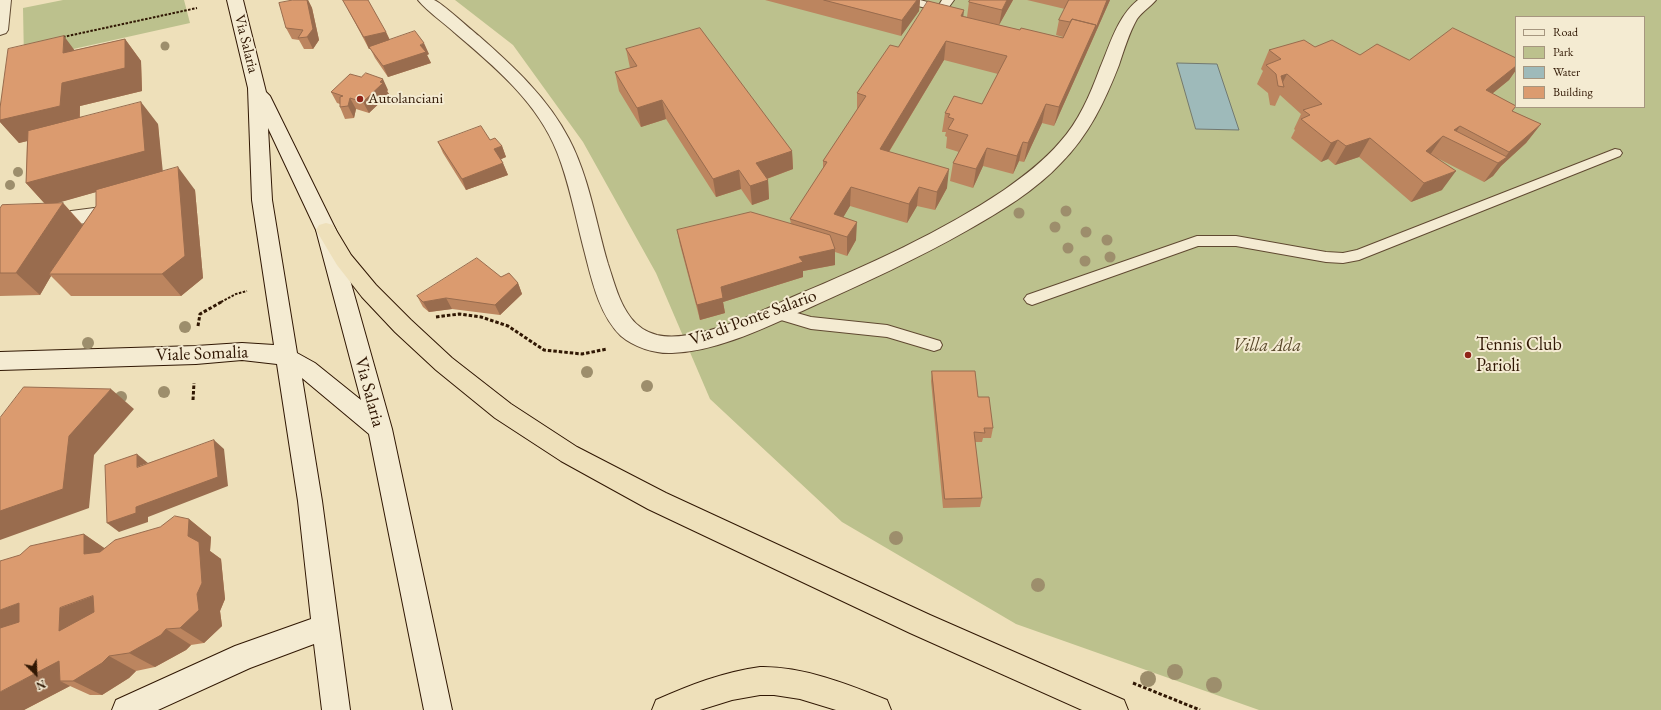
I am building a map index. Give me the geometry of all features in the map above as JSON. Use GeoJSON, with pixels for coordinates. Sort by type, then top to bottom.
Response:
{"type":"FeatureCollection","features":[{"type":"Feature","properties":{"kind":"highway"},"geometry":{"type":"LineString","coordinates":[[326,230],[344,260],[369,291],[403,326],[444,364],[503,411],[570,454],[671,507],[920,624],[1114,710]]}},
{"type":"Feature","properties":{"kind":"highway"},"geometry":{"type":"LineString","coordinates":[[666,710],[718,689],[762,681],[792,684],[877,710]]}},
{"type":"Feature","properties":{"kind":"main road"},"geometry":{"type":"LineString","coordinates":[[0,30],[3,0]]}},
{"type":"Feature","properties":{"kind":"main road","name":"Via Salaria"},"geometry":{"type":"LineString","coordinates":[[235,0],[257,88],[262,200],[310,501],[336,710]]}},
{"type":"Feature","properties":{"kind":"main road","name":"Via di Ponte Salario"},"geometry":{"type":"LineString","coordinates":[[426,0],[514,78],[555,128],[569,160],[601,273],[613,308],[628,330],[653,343],[665,345],[682,344],[712,337],[776,313],[862,277],[927,244],[1000,202],[1037,176],[1067,146],[1077,133],[1096,97],[1130,16],[1148,0]]}},
{"type":"Feature","properties":{"kind":"main road","name":"Via Salaria"},"geometry":{"type":"LineString","coordinates":[[257,88],[326,230],[380,429],[438,710]]}},
{"type":"Feature","properties":{"kind":"main road"},"geometry":{"type":"LineString","coordinates":[[0,222],[17,225],[102,214],[82,246]]}},
{"type":"Feature","properties":{"kind":"main road","name":"Viale Somalia"},"geometry":{"type":"LineString","coordinates":[[0,361],[196,355],[246,351],[262,352],[288,358],[307,369],[380,429]]}},
{"type":"Feature","properties":{"kind":"main road"},"geometry":{"type":"LineString","coordinates":[[126,710],[245,656],[326,627]]}},
{"type":"Feature","properties":{"kind":"lane"},"geometry":{"type":"LineString","coordinates":[[906,0],[942,9],[948,0]]}},
{"type":"Feature","properties":{"kind":"lane"},"geometry":{"type":"LineString","coordinates":[[1032,299],[1197,241],[1236,241],[1326,257],[1343,258],[1359,255],[1615,153]]}},
{"type":"Feature","properties":{"kind":"lane"},"geometry":{"type":"LineString","coordinates":[[776,313],[811,323],[887,331],[934,345]]}},
{"type":"Feature","properties":{"kind":"path"},"geometry":{"type":"LineString","coordinates":[[60,38],[197,8]]}},
{"type":"Feature","properties":{"kind":"path"},"geometry":{"type":"LineString","coordinates":[[198,327],[200,314],[236,294]]}},
{"type":"Feature","properties":{"kind":"path"},"geometry":{"type":"LineString","coordinates":[[433,317],[459,314],[481,317],[508,326],[544,350],[582,354],[601,351]]}},
{"type":"Feature","properties":{"kind":"path"},"geometry":{"type":"LineString","coordinates":[[1127,680],[1200,710]]}},
{"type":"Feature","properties":{"kind":"green space"},"geometry":{"type":"Polygon","coordinates":[[[63,0],[184,0],[190,23],[24,60],[23,8],[63,0]]]}},
{"type":"Feature","properties":{"kind":"green space","name":"Villa Ada"},"geometry":{"type":"Polygon","coordinates":[[[455,0],[1661,0],[1661,710],[1259,710],[1016,624],[842,522],[710,399],[656,273],[583,142],[513,45],[455,0]]]}},
{"type":"Feature","properties":{"kind":"water"},"geometry":{"type":"Polygon","coordinates":[[[1177,63],[1217,64],[1239,130],[1196,129],[1177,63]]]}},
{"type":"Feature","properties":{"kind":"building"},"geometry":{"type":"Polygon","coordinates":[[[293,0],[307,0],[313,29],[307,37],[298,38],[303,30],[286,28],[279,3],[293,0]]]}},
{"type":"Feature","properties":{"kind":"building"},"geometry":{"type":"Polygon","coordinates":[[[343,0],[368,0],[386,32],[364,37],[343,0]]]}},
{"type":"Feature","properties":{"kind":"building"},"geometry":{"type":"Polygon","coordinates":[[[824,0],[917,0],[902,20],[824,0]]]}},
{"type":"Feature","properties":{"kind":"building"},"geometry":{"type":"Polygon","coordinates":[[[970,0],[1007,0],[1002,10],[969,2],[970,0]]]}},
{"type":"Feature","properties":{"kind":"building"},"geometry":{"type":"Polygon","coordinates":[[[1069,0],[1107,0],[1096,28],[1096,25],[1072,19],[1070,22],[1059,20],[1069,0]]]}},
{"type":"Feature","properties":{"kind":"building"},"geometry":{"type":"Polygon","coordinates":[[[928,1],[964,10],[961,16],[1020,30],[1021,28],[1063,38],[1072,19],[1096,25],[1059,107],[1046,104],[1028,143],[1023,142],[1017,156],[987,148],[976,169],[953,163],[968,135],[948,129],[954,119],[948,117],[950,114],[945,113],[954,96],[982,104],[1007,56],[946,41],[880,149],[949,169],[937,192],[919,187],[909,204],[851,187],[834,214],[857,222],[847,237],[790,219],[827,162],[823,161],[866,96],[857,93],[890,45],[898,47],[928,1]]]}},
{"type":"Feature","properties":{"kind":"building"},"geometry":{"type":"Polygon","coordinates":[[[700,28],[792,151],[756,163],[768,180],[750,186],[739,170],[713,179],[662,100],[637,108],[615,72],[637,66],[626,49],[700,28]]]}},
{"type":"Feature","properties":{"kind":"building"},"geometry":{"type":"Polygon","coordinates":[[[1453,28],[1515,58],[1515,67],[1486,90],[1515,105],[1512,111],[1541,124],[1509,152],[1460,126],[1454,130],[1507,157],[1498,163],[1443,136],[1426,151],[1456,171],[1424,183],[1370,138],[1346,146],[1338,140],[1331,143],[1301,119],[1310,115],[1303,110],[1322,104],[1287,74],[1281,76],[1284,87],[1278,86],[1276,74],[1266,65],[1281,59],[1269,50],[1304,40],[1315,47],[1332,40],[1360,55],[1377,44],[1409,60],[1453,28]]]}},
{"type":"Feature","properties":{"kind":"building"},"geometry":{"type":"Polygon","coordinates":[[[415,31],[424,43],[420,45],[426,52],[383,66],[369,47],[415,31]]]}},
{"type":"Feature","properties":{"kind":"building"},"geometry":{"type":"Polygon","coordinates":[[[64,36],[63,53],[125,39],[125,68],[62,83],[60,106],[0,120],[0,108],[8,49],[64,36]]]}},
{"type":"Feature","properties":{"kind":"building"},"geometry":{"type":"Polygon","coordinates":[[[366,73],[383,79],[380,82],[383,83],[363,102],[350,98],[348,106],[340,107],[340,97],[343,96],[331,92],[350,74],[361,77],[366,73]]]}},
{"type":"Feature","properties":{"kind":"building"},"geometry":{"type":"Polygon","coordinates":[[[141,102],[145,151],[26,183],[28,131],[141,102]]]}},
{"type":"Feature","properties":{"kind":"building"},"geometry":{"type":"Polygon","coordinates":[[[481,126],[490,140],[495,138],[502,146],[494,149],[503,163],[462,179],[438,142],[481,126]]]}},
{"type":"Feature","properties":{"kind":"building"},"geometry":{"type":"Polygon","coordinates":[[[178,167],[185,256],[162,274],[49,274],[96,206],[96,190],[178,167]]]}},
{"type":"Feature","properties":{"kind":"building"},"geometry":{"type":"Polygon","coordinates":[[[63,203],[16,273],[0,273],[0,208],[2,205],[63,203]]]}},
{"type":"Feature","properties":{"kind":"building"},"geometry":{"type":"Polygon","coordinates":[[[751,212],[830,235],[835,249],[799,257],[803,262],[721,287],[723,298],[697,305],[677,230],[751,212]]]}},
{"type":"Feature","properties":{"kind":"building"},"geometry":{"type":"Polygon","coordinates":[[[477,258],[501,277],[509,273],[518,283],[495,305],[446,298],[423,302],[417,296],[477,258]]]}},
{"type":"Feature","properties":{"kind":"building"},"geometry":{"type":"Polygon","coordinates":[[[932,371],[975,371],[978,397],[989,397],[993,428],[984,428],[985,433],[974,432],[982,498],[945,499],[932,371]]]}},
{"type":"Feature","properties":{"kind":"building"},"geometry":{"type":"Polygon","coordinates":[[[24,387],[111,389],[69,436],[63,489],[0,511],[0,418],[24,387]]]}},
{"type":"Feature","properties":{"kind":"building"},"geometry":{"type":"Polygon","coordinates":[[[214,440],[218,477],[136,507],[136,513],[107,523],[105,465],[137,454],[137,467],[214,440]]]}},
{"type":"Feature","properties":{"kind":"building"},"geometry":{"type":"Polygon","coordinates":[[[175,516],[189,519],[188,536],[199,542],[202,583],[197,594],[199,610],[180,628],[166,629],[161,635],[129,653],[109,656],[102,663],[73,681],[60,681],[59,661],[0,692],[0,628],[19,622],[19,603],[0,610],[0,561],[20,555],[30,546],[84,534],[84,554],[100,552],[115,540],[160,527],[175,516]],[[93,596],[60,608],[59,631],[94,612],[93,596]]]}},
{"type":"Feature","properties":{"kind":"place","name":"Autolanciani"},"geometry":{"type":"Point","coordinates":[360,99]}},
{"type":"Feature","properties":{"kind":"place","name":"Tennis Club Parioli"},"geometry":{"type":"Point","coordinates":[1468,355]}}]}
